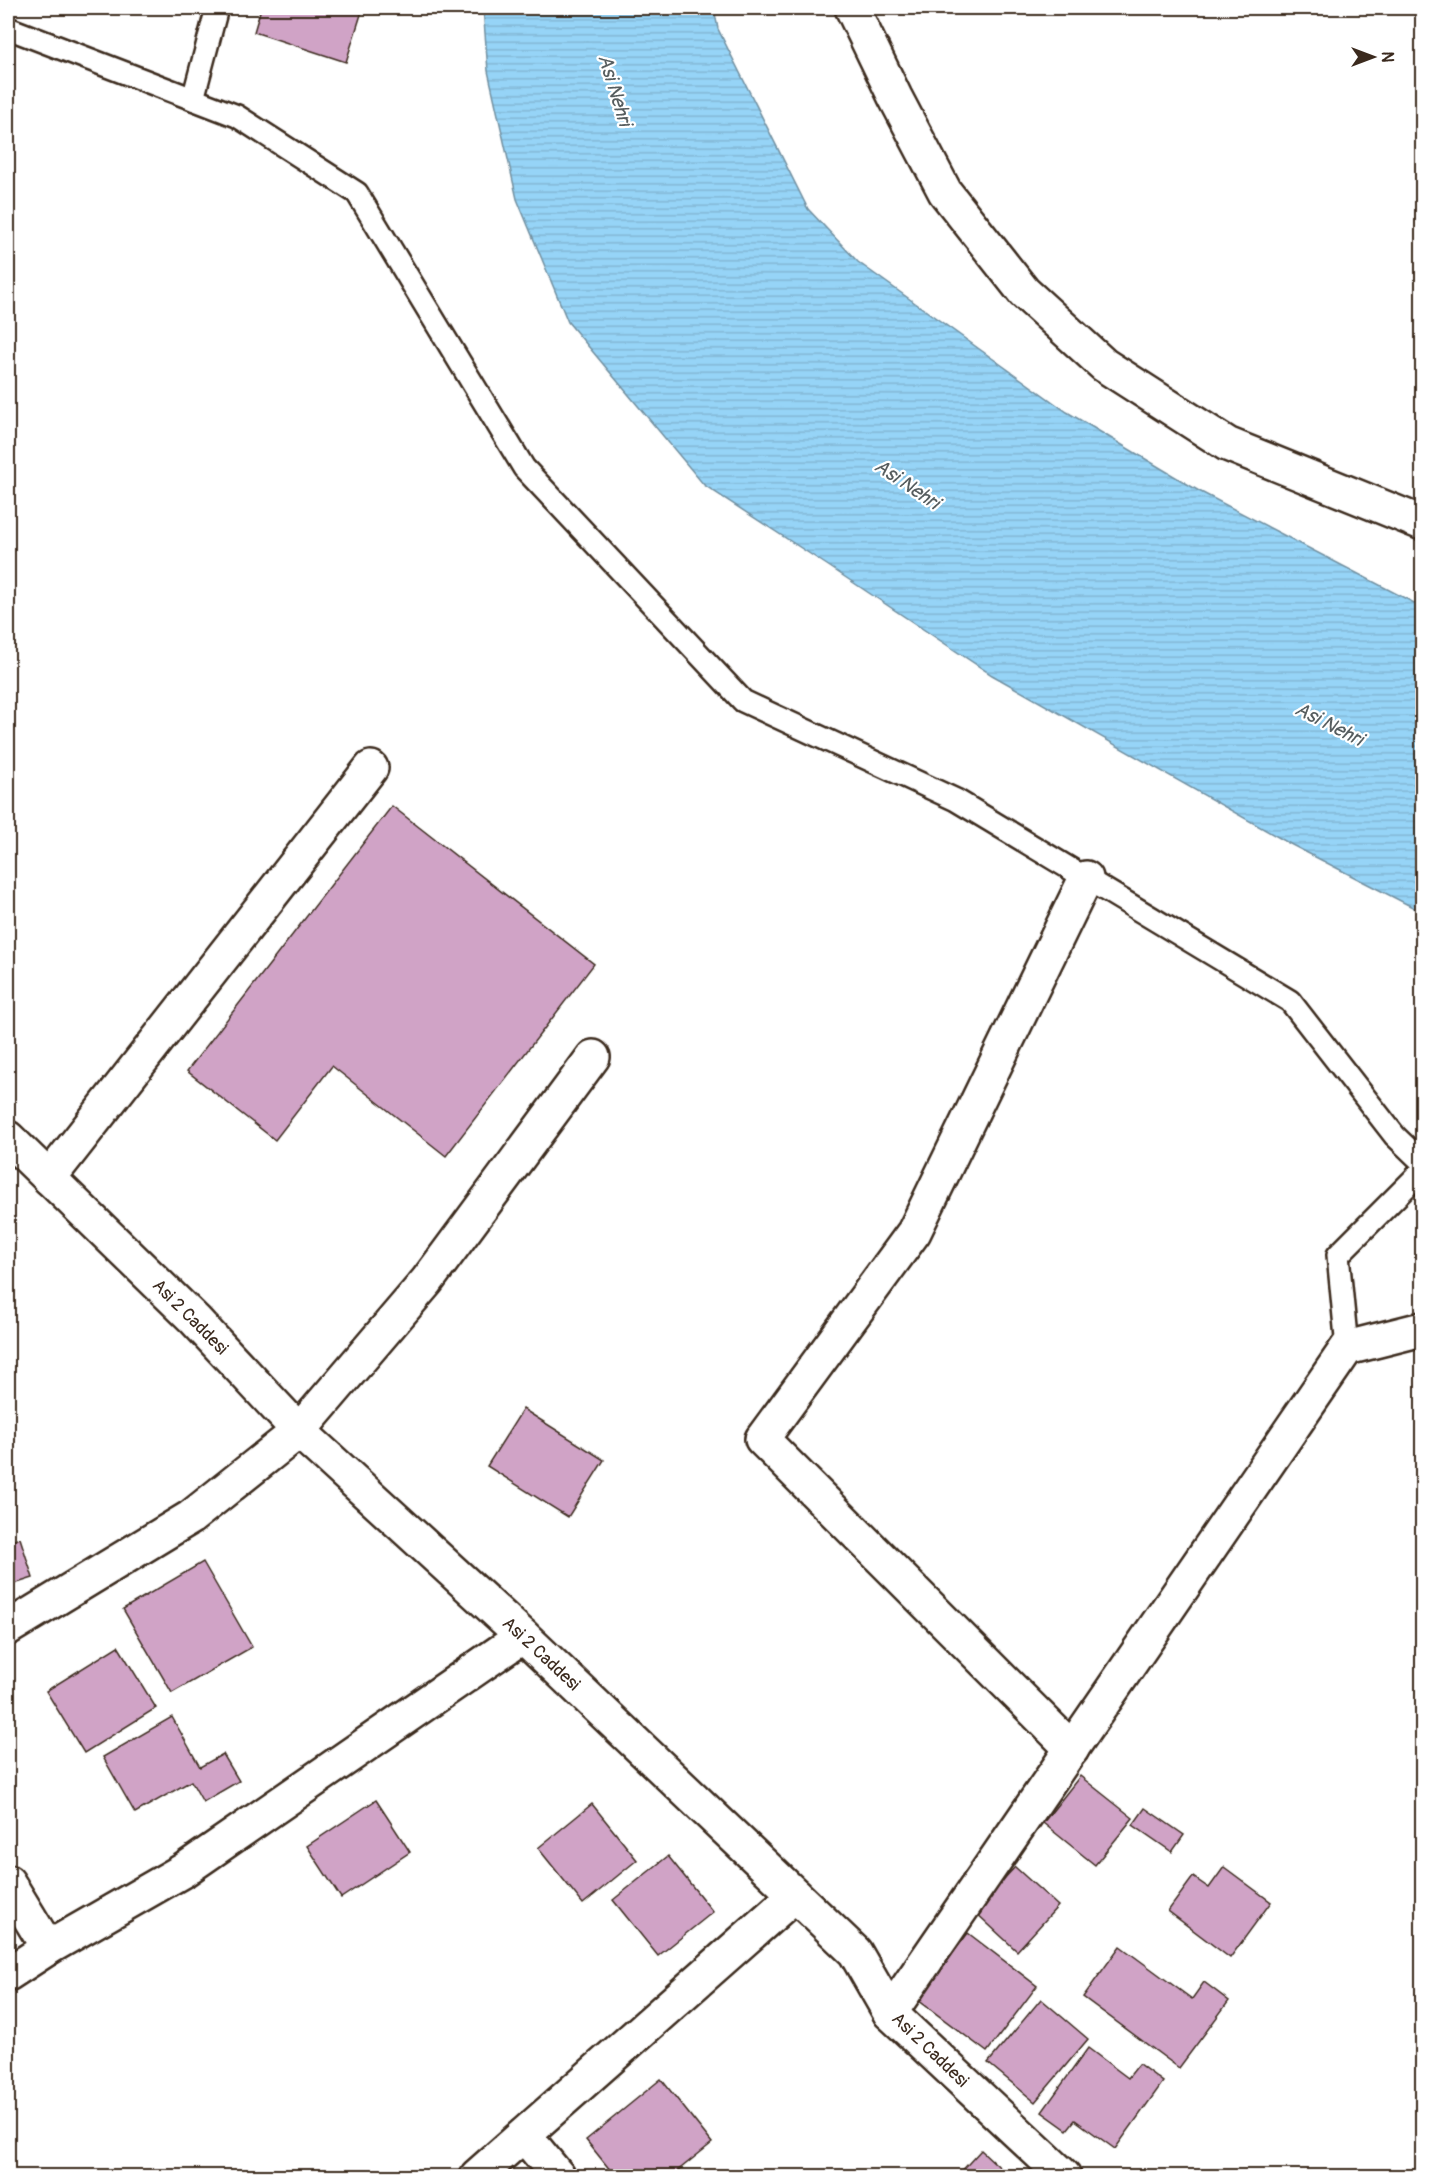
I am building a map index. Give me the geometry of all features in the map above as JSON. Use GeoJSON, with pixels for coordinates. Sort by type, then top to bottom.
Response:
{"type":"FeatureCollection","features":[{"type":"Feature","properties":{"kind":"street"},"geometry":{"type":"LineString","coordinates":[[852,8],[945,192],[1024,292],[1104,365],[1227,444],[1422,523]]}},
{"type":"Feature","properties":{"kind":"street"},"geometry":{"type":"LineString","coordinates":[[869,8],[869,39]]}},
{"type":"Feature","properties":{"kind":"street"},"geometry":{"type":"LineString","coordinates":[[49,1178],[371,768]]}},
{"type":"Feature","properties":{"kind":"street"},"geometry":{"type":"LineString","coordinates":[[1072,1749],[762,1439],[914,1232],[1086,878]]}},
{"type":"Feature","properties":{"kind":"street"},"geometry":{"type":"LineString","coordinates":[[8,1628],[190,1517],[299,1431],[428,1281],[594,1057]]}},
{"type":"Feature","properties":{"kind":"street","name":"Asi 2 Caddesi"},"geometry":{"type":"LineString","coordinates":[[8,1138],[195,1320],[299,1431],[523,1636],[855,1952],[890,2013],[1064,2176]]}},
{"type":"Feature","properties":{"kind":"street"},"geometry":{"type":"LineString","coordinates":[[890,2013],[1347,1348],[1422,1329]]}},
{"type":"Feature","properties":{"kind":"street"},"geometry":{"type":"LineString","coordinates":[[8,1974],[48,1948],[184,1870],[523,1636]]}},
{"type":"Feature","properties":{"kind":"street"},"geometry":{"type":"LineString","coordinates":[[8,1882],[48,1948]]}},
{"type":"Feature","properties":{"kind":"street"},"geometry":{"type":"LineString","coordinates":[[477,2176],[795,1895]]}},
{"type":"Feature","properties":{"kind":"street"},"geometry":{"type":"LineString","coordinates":[[524,2135],[558,2176]]}},
{"type":"Feature","properties":{"kind":"lane"},"geometry":{"type":"LineString","coordinates":[[193,99],[217,8]]}},
{"type":"Feature","properties":{"kind":"lane"},"geometry":{"type":"LineString","coordinates":[[8,28],[237,116],[357,193],[524,468],[743,701],[956,800],[1290,1001],[1395,1136],[1422,1162]]}},
{"type":"Feature","properties":{"kind":"lane"},"geometry":{"type":"LineString","coordinates":[[1347,1348],[1338,1256],[1422,1171]]}},
{"type":"Feature","properties":{"kind":"water","name":"Asi Nehri"},"geometry":{"type":"Polygon","coordinates":[[[483,8],[714,8],[718,29],[808,209],[858,262],[1067,412],[1199,491],[1422,607],[1422,912],[1292,845],[992,675],[704,485],[568,322],[517,199],[488,71],[483,8]]]}},
{"type":"Feature","properties":{"kind":"building"},"geometry":{"type":"Polygon","coordinates":[[[261,8],[363,8],[346,62],[254,32],[261,8]]]}},
{"type":"Feature","properties":{"kind":"building"},"geometry":{"type":"Polygon","coordinates":[[[392,806],[594,964],[446,1156],[332,1066],[275,1140],[187,1071],[392,806]]]}},
{"type":"Feature","properties":{"kind":"building"},"geometry":{"type":"Polygon","coordinates":[[[523,1409],[604,1460],[568,1517],[487,1466],[523,1409]]]}},
{"type":"Feature","properties":{"kind":"building"},"geometry":{"type":"Polygon","coordinates":[[[20,1538],[33,1578],[8,1586],[8,1542],[20,1538]]]}},
{"type":"Feature","properties":{"kind":"building"},"geometry":{"type":"Polygon","coordinates":[[[203,1562],[252,1647],[172,1693],[123,1609],[203,1562]]]}},
{"type":"Feature","properties":{"kind":"building"},"geometry":{"type":"Polygon","coordinates":[[[118,1646],[156,1708],[84,1753],[46,1691],[118,1646]]]}},
{"type":"Feature","properties":{"kind":"building"},"geometry":{"type":"Polygon","coordinates":[[[172,1717],[200,1767],[223,1754],[239,1781],[203,1802],[191,1781],[135,1813],[103,1757],[172,1717]]]}},
{"type":"Feature","properties":{"kind":"building"},"geometry":{"type":"Polygon","coordinates":[[[1080,1776],[1133,1818],[1095,1865],[1043,1823],[1080,1776]]]}},
{"type":"Feature","properties":{"kind":"building"},"geometry":{"type":"Polygon","coordinates":[[[376,1800],[410,1852],[341,1898],[307,1846],[376,1800]]]}},
{"type":"Feature","properties":{"kind":"building"},"geometry":{"type":"Polygon","coordinates":[[[592,1804],[637,1860],[583,1904],[538,1848],[592,1804]]]}},
{"type":"Feature","properties":{"kind":"building"},"geometry":{"type":"Polygon","coordinates":[[[1145,1808],[1184,1835],[1172,1852],[1133,1825],[1145,1808]]]}},
{"type":"Feature","properties":{"kind":"building"},"geometry":{"type":"Polygon","coordinates":[[[668,1856],[713,1912],[658,1956],[613,1900],[668,1856]]]}},
{"type":"Feature","properties":{"kind":"building"},"geometry":{"type":"Polygon","coordinates":[[[1015,1867],[1058,1906],[1017,1951],[974,1911],[1015,1867]]]}},
{"type":"Feature","properties":{"kind":"building"},"geometry":{"type":"Polygon","coordinates":[[[1224,1867],[1271,1902],[1230,1958],[1168,1911],[1193,1877],[1209,1888],[1224,1867]]]}},
{"type":"Feature","properties":{"kind":"building"},"geometry":{"type":"Polygon","coordinates":[[[968,1933],[1037,1986],[987,2052],[918,2000],[968,1933]]]}},
{"type":"Feature","properties":{"kind":"building"},"geometry":{"type":"Polygon","coordinates":[[[1120,1946],[1192,1999],[1204,1982],[1229,2001],[1179,2068],[1083,1997],[1120,1946]]]}},
{"type":"Feature","properties":{"kind":"building"},"geometry":{"type":"Polygon","coordinates":[[[1041,1999],[1088,2039],[1035,2102],[988,2063],[1041,1999]]]}},
{"type":"Feature","properties":{"kind":"building"},"geometry":{"type":"Polygon","coordinates":[[[1088,2048],[1128,2078],[1139,2064],[1163,2082],[1115,2149],[1075,2120],[1067,2130],[1042,2112],[1088,2048]]]}},
{"type":"Feature","properties":{"kind":"building"},"geometry":{"type":"Polygon","coordinates":[[[661,2079],[712,2143],[671,2176],[615,2176],[586,2140],[661,2079]]]}},
{"type":"Feature","properties":{"kind":"building"},"geometry":{"type":"Polygon","coordinates":[[[981,2150],[1009,2176],[957,2176],[981,2150]]]}}]}
